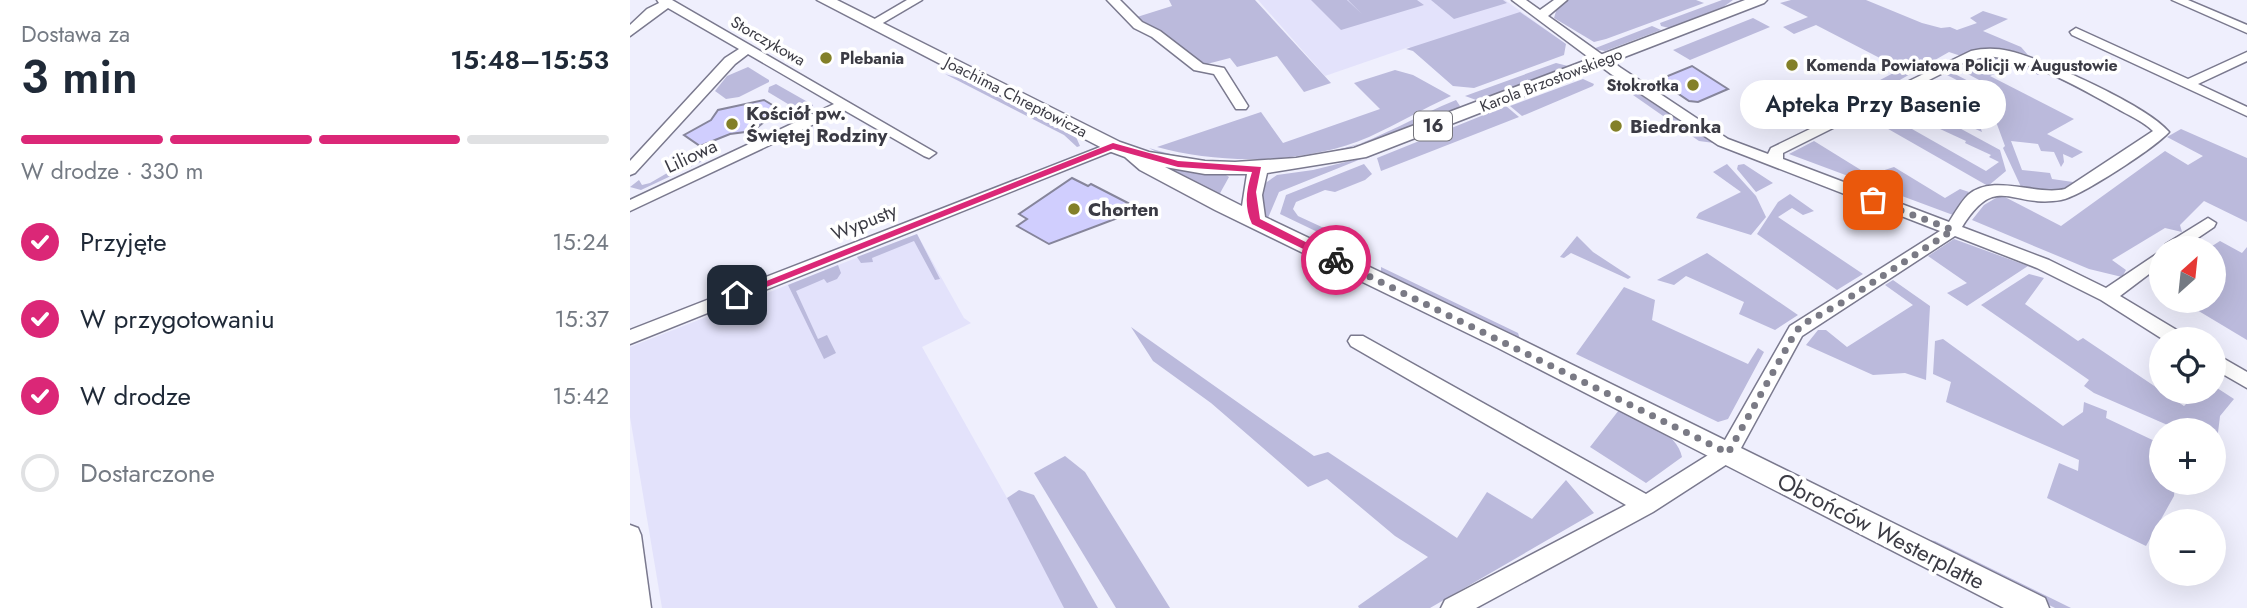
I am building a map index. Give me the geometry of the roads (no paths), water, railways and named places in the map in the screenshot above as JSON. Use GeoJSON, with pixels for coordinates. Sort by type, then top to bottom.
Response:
{"type":"FeatureCollection","features":[{"type":"Feature","properties":{"kind":"main road","name":"Joachima Chreptowicza"},"geometry":{"type":"LineString","coordinates":[[825,0],[1113,146],[1133,154],[1178,164],[1250,170]]}},
{"type":"Feature","properties":{"kind":"main road","name":"Karola Brzostowskiego"},"geometry":{"type":"LineString","coordinates":[[1250,170],[1307,164],[1359,153],[1759,0]]}},
{"type":"Feature","properties":{"kind":"main road","name":"Obrońców Westerplatte"},"geometry":{"type":"LineString","coordinates":[[1133,154],[1147,166],[1222,205],[1728,453],[2034,608]]}},
{"type":"Feature","properties":{"kind":"main road"},"geometry":{"type":"LineString","coordinates":[[1222,205],[1226,193],[1250,170]]}},
{"type":"Feature","properties":{"kind":"main road"},"geometry":{"type":"LineString","coordinates":[[1250,170],[1251,209],[1256,222]]}},
{"type":"Feature","properties":{"kind":"street"},"geometry":{"type":"LineString","coordinates":[[872,24],[916,0]]}},
{"type":"Feature","properties":{"kind":"street"},"geometry":{"type":"LineString","coordinates":[[1112,0],[1138,25],[1156,34],[1199,67],[1219,71],[1241,106]]}},
{"type":"Feature","properties":{"kind":"street"},"geometry":{"type":"LineString","coordinates":[[1518,0],[1704,132],[1775,162],[2043,264],[2108,296],[2158,327]]}},
{"type":"Feature","properties":{"kind":"street"},"geometry":{"type":"LineString","coordinates":[[1538,15],[1548,12],[1561,0]]}},
{"type":"Feature","properties":{"kind":"street"},"geometry":{"type":"LineString","coordinates":[[2178,0],[2247,29]]}},
{"type":"Feature","properties":{"kind":"street"},"geometry":{"type":"LineString","coordinates":[[630,32],[666,1]]}},
{"type":"Feature","properties":{"kind":"street","name":"Storczykowa"},"geometry":{"type":"LineString","coordinates":[[666,1],[929,153]]}},
{"type":"Feature","properties":{"kind":"street"},"geometry":{"type":"LineString","coordinates":[[2076,32],[2247,112]]}},
{"type":"Feature","properties":{"kind":"street"},"geometry":{"type":"LineString","coordinates":[[630,170],[730,61],[747,49]]}},
{"type":"Feature","properties":{"kind":"street"},"geometry":{"type":"LineString","coordinates":[[1452,608],[1646,505],[1728,453],[1796,331],[1953,230],[1970,201],[1982,193],[1999,191],[2057,197],[2070,193],[2162,132],[2153,122],[2037,64],[2013,55],[1975,53],[1776,151],[1775,162]]}},
{"type":"Feature","properties":{"kind":"street"},"geometry":{"type":"LineString","coordinates":[[2189,84],[2247,56]]}},
{"type":"Feature","properties":{"kind":"street","name":"Liliowa"},"geometry":{"type":"LineString","coordinates":[[630,206],[845,104]]}},
{"type":"Feature","properties":{"kind":"street","name":"Wypusty"},"geometry":{"type":"LineString","coordinates":[[630,337],[1113,146]]}},
{"type":"Feature","properties":{"kind":"street"},"geometry":{"type":"LineString","coordinates":[[2189,236],[2208,223]]}},
{"type":"Feature","properties":{"kind":"street"},"geometry":{"type":"LineString","coordinates":[[2108,296],[2149,266]]}},
{"type":"Feature","properties":{"kind":"street"},"geometry":{"type":"LineString","coordinates":[[1357,341],[1646,505]]}},
{"type":"Feature","properties":{"kind":"street"},"geometry":{"type":"LineString","coordinates":[[2226,368],[2247,381]]}},
{"type":"Feature","properties":{"kind":"street"},"geometry":{"type":"LineString","coordinates":[[630,535],[639,608]]}},
{"type":"Feature","properties":{"kind":"place","name":"Plebania"},"geometry":{"type":"Point","coordinates":[826,58]}},
{"type":"Feature","properties":{"kind":"place","name":"Komenda Powiatowa Policji w Augustowie"},"geometry":{"type":"Point","coordinates":[1792,65]}},
{"type":"Feature","properties":{"kind":"place","name":"Stokrotka"},"geometry":{"type":"Point","coordinates":[1693,85]}},
{"type":"Feature","properties":{"kind":"place","name":"Kościół pw. Świętej Rodziny"},"geometry":{"type":"Point","coordinates":[732,124]}},
{"type":"Feature","properties":{"kind":"place","name":"Biedronka"},"geometry":{"type":"Point","coordinates":[1616,126]}},
{"type":"Feature","properties":{"kind":"place","name":"Apteka Przy Basenie"},"geometry":{"type":"Point","coordinates":[1873,200]}},
{"type":"Feature","properties":{"kind":"place","name":"Chorten"},"geometry":{"type":"Point","coordinates":[1074,209]}}]}
